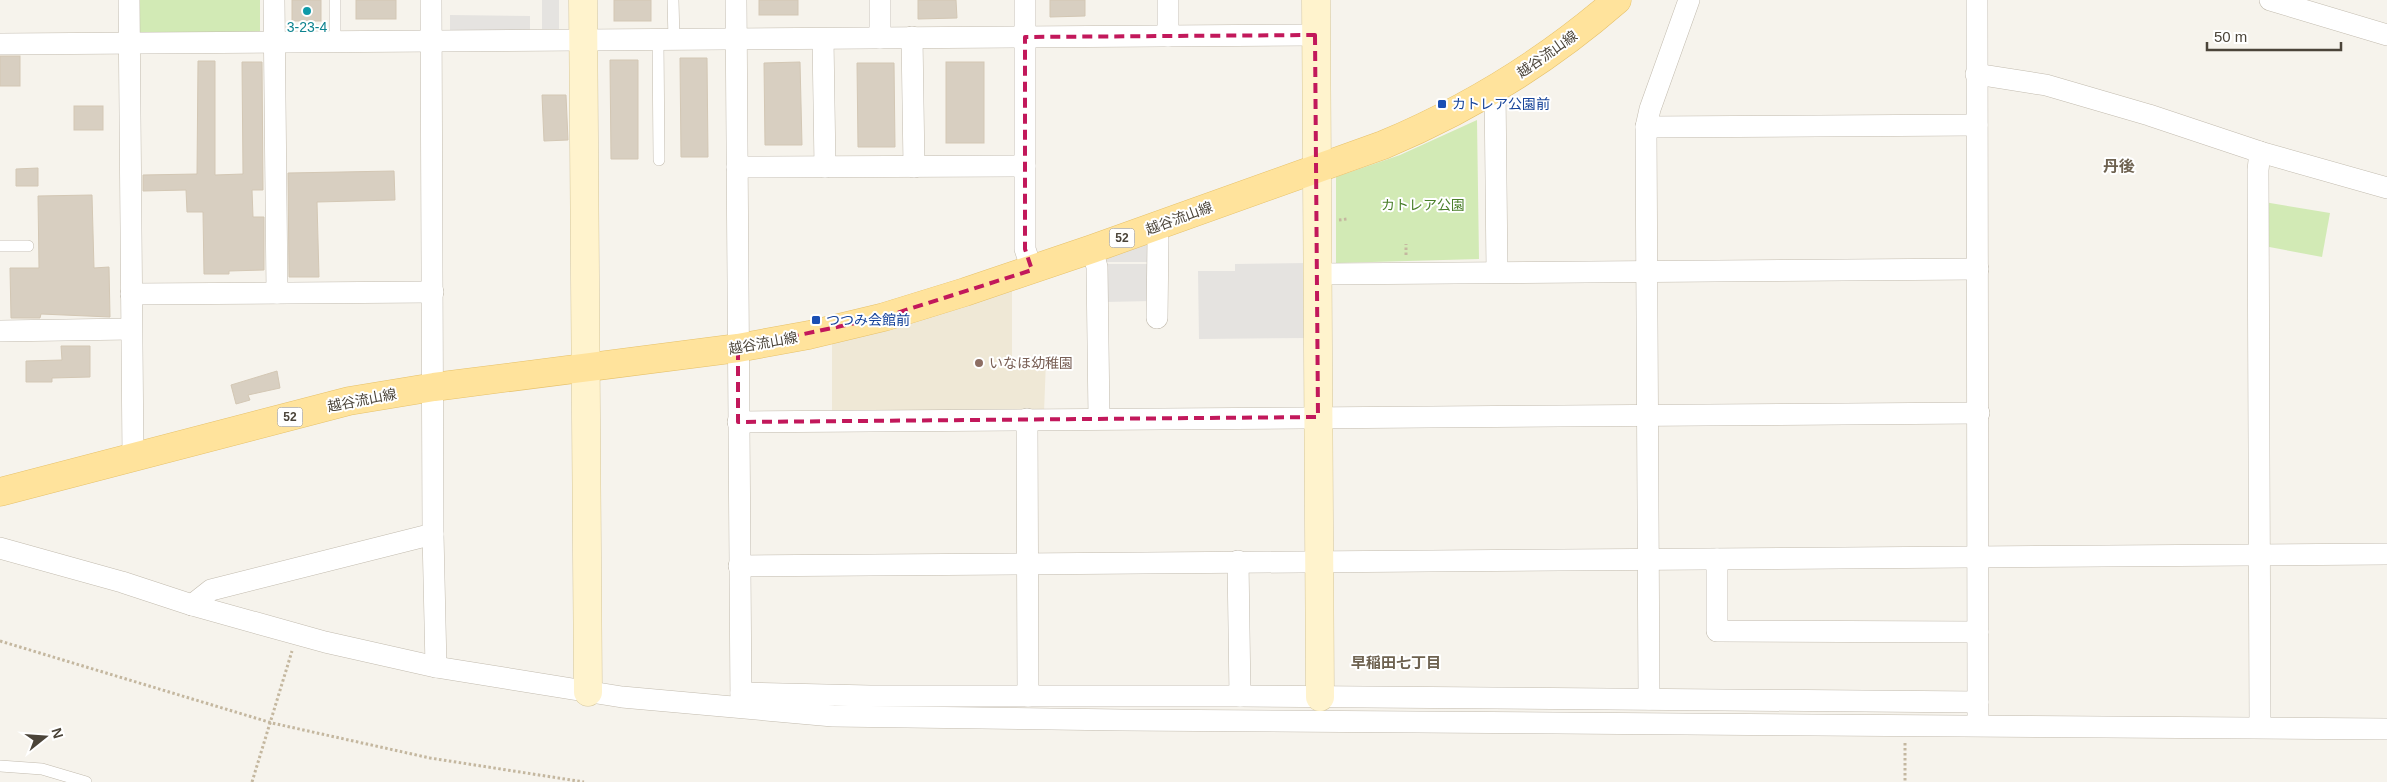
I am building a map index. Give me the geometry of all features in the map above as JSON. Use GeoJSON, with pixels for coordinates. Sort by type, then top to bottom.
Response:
{"type":"FeatureCollection","features":[{"type":"Feature","properties":{"kind":"main road","name":"越谷流山線"},"geometry":{"type":"LineString","coordinates":[[0,492],[349,401],[434,387],[738,348],[809,335],[884,317],[1032,270],[1417,131],[1495,89],[1568,40],[1617,0]]}},
{"type":"Feature","properties":{"kind":"street"},"geometry":{"type":"LineString","coordinates":[[129,0],[133,458]]}},
{"type":"Feature","properties":{"kind":"street"},"geometry":{"type":"LineString","coordinates":[[274,0],[276,293]]}},
{"type":"Feature","properties":{"kind":"street"},"geometry":{"type":"LineString","coordinates":[[431,0],[434,387],[433,534],[436,667]]}},
{"type":"Feature","properties":{"kind":"street"},"geometry":{"type":"LineString","coordinates":[[583,0],[588,692]]}},
{"type":"Feature","properties":{"kind":"street"},"geometry":{"type":"LineString","coordinates":[[736,0],[741,701]]}},
{"type":"Feature","properties":{"kind":"street"},"geometry":{"type":"LineString","coordinates":[[880,0],[880,38]]}},
{"type":"Feature","properties":{"kind":"street"},"geometry":{"type":"LineString","coordinates":[[1025,0],[1025,250],[1032,270]]}},
{"type":"Feature","properties":{"kind":"street"},"geometry":{"type":"LineString","coordinates":[[1168,0],[1168,36]]}},
{"type":"Feature","properties":{"kind":"street"},"geometry":{"type":"LineString","coordinates":[[1316,0],[1318,274],[1314,317],[1318,417],[1320,697]]}},
{"type":"Feature","properties":{"kind":"street"},"geometry":{"type":"LineString","coordinates":[[1649,699],[1646,128],[1650,109],[1689,0]]}},
{"type":"Feature","properties":{"kind":"street"},"geometry":{"type":"LineString","coordinates":[[1977,0],[1978,726]]}},
{"type":"Feature","properties":{"kind":"street"},"geometry":{"type":"LineString","coordinates":[[2270,0],[2387,36]]}},
{"type":"Feature","properties":{"kind":"street"},"geometry":{"type":"LineString","coordinates":[[0,44],[1315,35]]}},
{"type":"Feature","properties":{"kind":"street"},"geometry":{"type":"LineString","coordinates":[[912,37],[914,167]]}},
{"type":"Feature","properties":{"kind":"street"},"geometry":{"type":"LineString","coordinates":[[823,39],[824,167]]}},
{"type":"Feature","properties":{"kind":"street"},"geometry":{"type":"LineString","coordinates":[[1976,74],[2046,85],[2260,152],[2387,188]]}},
{"type":"Feature","properties":{"kind":"street"},"geometry":{"type":"LineString","coordinates":[[1495,89],[1497,271]]}},
{"type":"Feature","properties":{"kind":"street"},"geometry":{"type":"LineString","coordinates":[[1646,128],[1977,124]]}},
{"type":"Feature","properties":{"kind":"street"},"geometry":{"type":"LineString","coordinates":[[2260,152],[2258,170],[2257,279],[2260,727]]}},
{"type":"Feature","properties":{"kind":"street"},"geometry":{"type":"LineString","coordinates":[[738,167],[1025,166]]}},
{"type":"Feature","properties":{"kind":"street"},"geometry":{"type":"LineString","coordinates":[[1153,227],[1158,239],[1157,318]]}},
{"type":"Feature","properties":{"kind":"street"},"geometry":{"type":"LineString","coordinates":[[1092,249],[1098,267],[1099,418]]}},
{"type":"Feature","properties":{"kind":"street"},"geometry":{"type":"LineString","coordinates":[[1318,274],[1978,268]]}},
{"type":"Feature","properties":{"kind":"street"},"geometry":{"type":"LineString","coordinates":[[131,294],[433,292]]}},
{"type":"Feature","properties":{"kind":"street"},"geometry":{"type":"LineString","coordinates":[[0,330],[131,329]]}},
{"type":"Feature","properties":{"kind":"street"},"geometry":{"type":"LineString","coordinates":[[738,422],[1979,413]]}},
{"type":"Feature","properties":{"kind":"street"},"geometry":{"type":"LineString","coordinates":[[1027,419],[1028,696]]}},
{"type":"Feature","properties":{"kind":"street"},"geometry":{"type":"LineString","coordinates":[[192,605],[211,590],[433,534]]}},
{"type":"Feature","properties":{"kind":"street"},"geometry":{"type":"LineString","coordinates":[[0,548],[324,642],[436,667],[588,692],[741,701],[870,696],[1240,696],[1978,702]]}},
{"type":"Feature","properties":{"kind":"street"},"geometry":{"type":"LineString","coordinates":[[739,566],[2387,554]]}},
{"type":"Feature","properties":{"kind":"street"},"geometry":{"type":"LineString","coordinates":[[1717,559],[1717,631],[1978,632]]}},
{"type":"Feature","properties":{"kind":"street"},"geometry":{"type":"LineString","coordinates":[[1238,561],[1240,696]]}},
{"type":"Feature","properties":{"kind":"street"},"geometry":{"type":"LineString","coordinates":[[741,701],[833,716],[1006,719],[2387,729]]}},
{"type":"Feature","properties":{"kind":"lane"},"geometry":{"type":"LineString","coordinates":[[334,0],[334,42]]}},
{"type":"Feature","properties":{"kind":"lane"},"geometry":{"type":"LineString","coordinates":[[659,160],[666,40],[673,0]]}},
{"type":"Feature","properties":{"kind":"lane"},"geometry":{"type":"LineString","coordinates":[[0,246],[28,246]]}},
{"type":"Feature","properties":{"kind":"lane"},"geometry":{"type":"LineString","coordinates":[[0,766],[42,770],[86,782]]}},
{"type":"Feature","properties":{"kind":"path"},"geometry":{"type":"LineString","coordinates":[[0,641],[269,722],[430,758],[584,782]]}},
{"type":"Feature","properties":{"kind":"path"},"geometry":{"type":"LineString","coordinates":[[252,782],[290,655]]}},
{"type":"Feature","properties":{"kind":"path"},"geometry":{"type":"LineString","coordinates":[[1904,746],[1905,782]]}},
{"type":"Feature","properties":{"kind":"highlighted area"},"geometry":{"type":"Polygon","coordinates":[[[1315,35],[1318,417],[738,422],[738,348],[884,317],[1032,270],[1025,249],[1025,37],[1315,35]]]}},
{"type":"Feature","properties":{"kind":"shaded area"},"geometry":{"type":"Polygon","coordinates":[[[542,0],[559,0],[559,29],[542,29],[542,0]]]}},
{"type":"Feature","properties":{"kind":"shaded area"},"geometry":{"type":"Polygon","coordinates":[[[450,15],[530,16],[530,34],[450,33],[450,15]]]}},
{"type":"Feature","properties":{"kind":"shaded area"},"geometry":{"type":"Polygon","coordinates":[[[1151,238],[1151,262],[1105,262],[1111,252],[1151,238]]]}},
{"type":"Feature","properties":{"kind":"shaded area"},"geometry":{"type":"Polygon","coordinates":[[[1307,263],[1308,338],[1199,339],[1198,271],[1235,271],[1235,264],[1307,263]]]}},
{"type":"Feature","properties":{"kind":"shaded area"},"geometry":{"type":"Polygon","coordinates":[[[1105,264],[1152,264],[1152,301],[1105,302],[1105,264]]]}},
{"type":"Feature","properties":{"kind":"shaded area"},"geometry":{"type":"Polygon","coordinates":[[[1012,289],[1012,361],[1046,360],[1044,413],[832,414],[832,344],[962,308],[1012,289]]]}},
{"type":"Feature","properties":{"kind":"green space"},"geometry":{"type":"Polygon","coordinates":[[[137,0],[260,0],[260,34],[138,33],[137,0]]]}},
{"type":"Feature","properties":{"kind":"green space","name":"カトレア公園"},"geometry":{"type":"Polygon","coordinates":[[[1477,120],[1479,259],[1336,263],[1336,177],[1400,155],[1477,120]]]}},
{"type":"Feature","properties":{"kind":"green space"},"geometry":{"type":"Polygon","coordinates":[[[2264,202],[2330,213],[2322,257],[2264,246],[2264,202]]]}},
{"type":"Feature","properties":{"kind":"building","name":"3-23-4"},"geometry":{"type":"Polygon","coordinates":[[[292,0],[321,0],[321,21],[292,21],[292,0]]]}},
{"type":"Feature","properties":{"kind":"building"},"geometry":{"type":"Polygon","coordinates":[[[356,0],[396,0],[396,19],[356,19],[356,0]]]}},
{"type":"Feature","properties":{"kind":"building"},"geometry":{"type":"Polygon","coordinates":[[[614,0],[651,0],[651,21],[614,21],[614,0]]]}},
{"type":"Feature","properties":{"kind":"building"},"geometry":{"type":"Polygon","coordinates":[[[759,0],[798,0],[798,15],[759,15],[759,0]]]}},
{"type":"Feature","properties":{"kind":"building"},"geometry":{"type":"Polygon","coordinates":[[[918,0],[956,0],[957,18],[918,19],[918,0]]]}},
{"type":"Feature","properties":{"kind":"building"},"geometry":{"type":"Polygon","coordinates":[[[1050,0],[1085,0],[1085,16],[1050,17],[1050,0]]]}},
{"type":"Feature","properties":{"kind":"building"},"geometry":{"type":"Polygon","coordinates":[[[0,56],[20,56],[20,86],[0,86],[0,56]]]}},
{"type":"Feature","properties":{"kind":"building"},"geometry":{"type":"Polygon","coordinates":[[[680,58],[707,58],[708,157],[681,157],[680,58]]]}},
{"type":"Feature","properties":{"kind":"building"},"geometry":{"type":"Polygon","coordinates":[[[610,60],[638,60],[638,159],[611,159],[610,60]]]}},
{"type":"Feature","properties":{"kind":"building"},"geometry":{"type":"Polygon","coordinates":[[[198,61],[215,61],[215,175],[243,174],[242,62],[262,62],[263,190],[252,190],[253,217],[264,217],[264,270],[229,271],[229,274],[204,274],[203,212],[187,212],[186,190],[143,191],[143,175],[197,174],[198,61]]]}},
{"type":"Feature","properties":{"kind":"building"},"geometry":{"type":"Polygon","coordinates":[[[800,62],[802,145],[765,145],[764,63],[800,62]]]}},
{"type":"Feature","properties":{"kind":"building"},"geometry":{"type":"Polygon","coordinates":[[[946,62],[984,62],[984,143],[946,143],[946,62]]]}},
{"type":"Feature","properties":{"kind":"building"},"geometry":{"type":"Polygon","coordinates":[[[857,63],[894,63],[895,147],[858,147],[857,63]]]}},
{"type":"Feature","properties":{"kind":"building"},"geometry":{"type":"Polygon","coordinates":[[[542,95],[566,95],[568,140],[544,141],[542,95]]]}},
{"type":"Feature","properties":{"kind":"building"},"geometry":{"type":"Polygon","coordinates":[[[74,106],[103,106],[103,130],[74,130],[74,106]]]}},
{"type":"Feature","properties":{"kind":"building"},"geometry":{"type":"Polygon","coordinates":[[[38,168],[38,186],[16,186],[16,169],[38,168]]]}},
{"type":"Feature","properties":{"kind":"building"},"geometry":{"type":"Polygon","coordinates":[[[394,171],[395,200],[317,202],[319,277],[289,277],[288,173],[394,171]]]}},
{"type":"Feature","properties":{"kind":"building"},"geometry":{"type":"Polygon","coordinates":[[[92,195],[94,268],[109,267],[110,317],[41,314],[40,318],[11,318],[10,268],[39,268],[38,196],[92,195]]]}},
{"type":"Feature","properties":{"kind":"building"},"geometry":{"type":"Polygon","coordinates":[[[61,346],[90,346],[90,377],[52,378],[52,382],[26,382],[26,361],[62,360],[61,346]]]}},
{"type":"Feature","properties":{"kind":"building"},"geometry":{"type":"Polygon","coordinates":[[[277,371],[280,388],[248,395],[250,400],[236,404],[231,385],[277,371]]]}},
{"type":"Feature","properties":{"kind":"place","name":"3-23-4"},"geometry":{"type":"Point","coordinates":[307,11]}},
{"type":"Feature","properties":{"kind":"place","name":"カトレア公園前"},"geometry":{"type":"Point","coordinates":[1442,104]}},
{"type":"Feature","properties":{"kind":"place","name":"つつみ会館前"},"geometry":{"type":"Point","coordinates":[816,320]}},
{"type":"Feature","properties":{"kind":"place","name":"いなほ幼稚園"},"geometry":{"type":"Point","coordinates":[979,363]}},
{"type":"Feature","properties":{"kind":"district","name":"丹後"},"geometry":{"type":"Point","coordinates":[2119,166]}},
{"type":"Feature","properties":{"kind":"district","name":"早稲田七丁目"},"geometry":{"type":"Point","coordinates":[1396,663]}}]}
